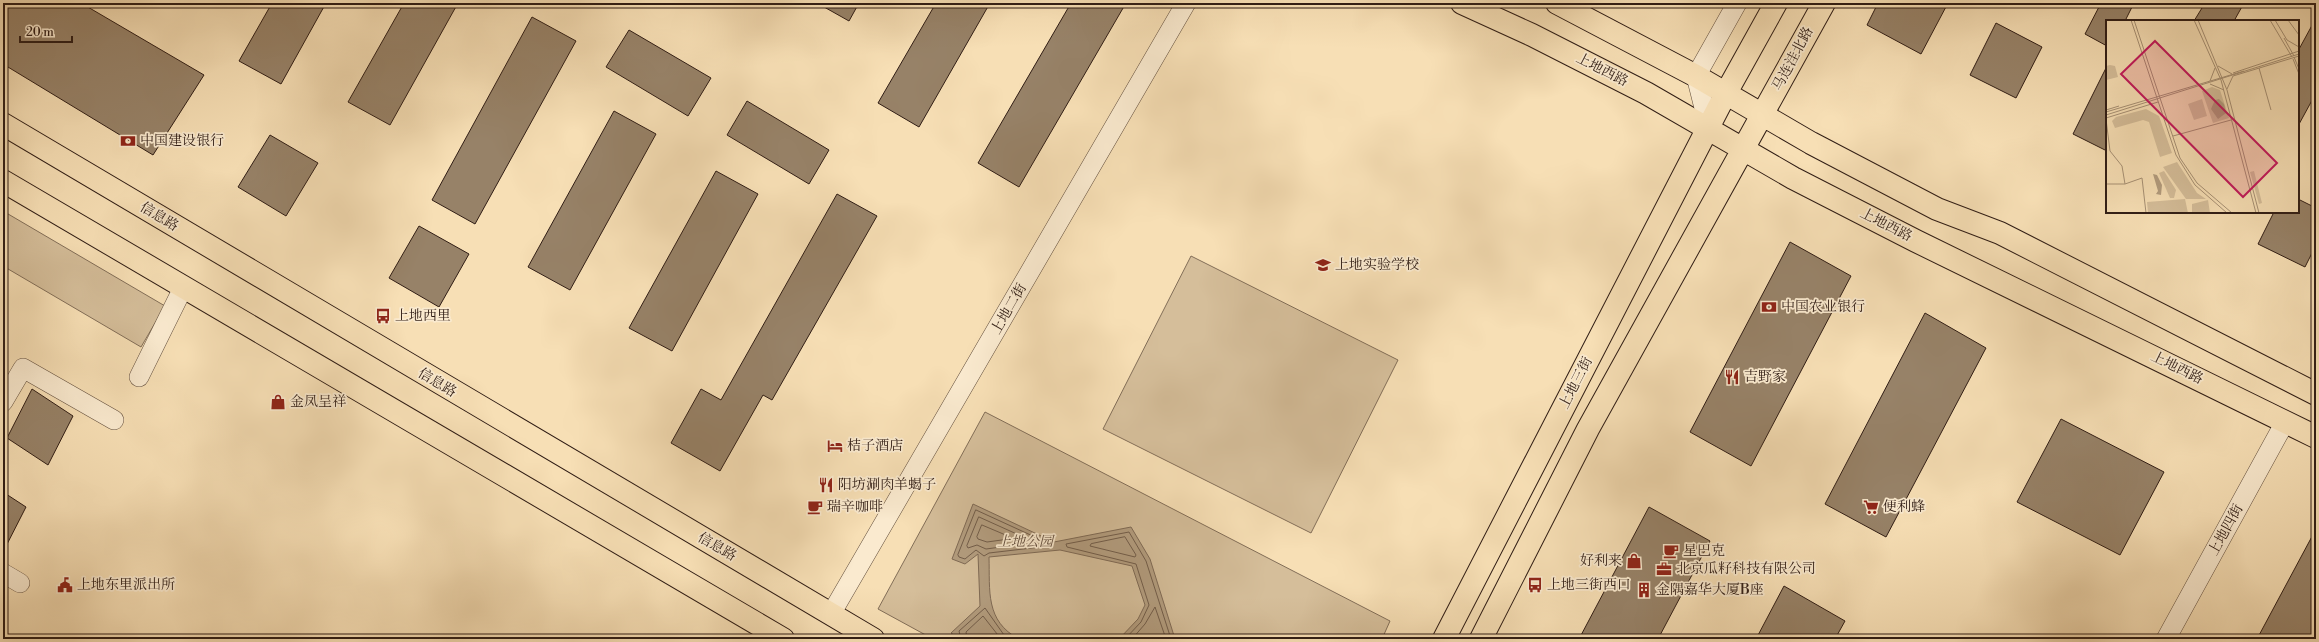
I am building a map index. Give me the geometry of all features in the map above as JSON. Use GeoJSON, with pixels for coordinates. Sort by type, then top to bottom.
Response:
{"type":"FeatureCollection","features":[{"type":"Feature","properties":{"kind":"main road","name":"上地西路"},"geometry":{"type":"LineString","coordinates":[[1462,3],[1532,35],[1709,128],[1794,178],[1916,241],[2316,437]]}},
{"type":"Feature","properties":{"kind":"main road"},"geometry":{"type":"LineString","coordinates":[[1557,3],[1696,76],[1763,115],[1937,209],[2000,233],[2316,394]]}},
{"type":"Feature","properties":{"kind":"main road"},"geometry":{"type":"LineString","coordinates":[[1726,93],[1776,3]]}},
{"type":"Feature","properties":{"kind":"main road","name":"马连洼北路"},"geometry":{"type":"LineString","coordinates":[[1745,148],[1824,3]]}},
{"type":"Feature","properties":{"kind":"main road","name":"上地三街"},"geometry":{"type":"LineString","coordinates":[[1444,639],[1726,93]]}},
{"type":"Feature","properties":{"kind":"main road","name":"信息路"},"geometry":{"type":"LineString","coordinates":[[3,124],[873,639]]}},
{"type":"Feature","properties":{"kind":"main road"},"geometry":{"type":"LineString","coordinates":[[1481,639],[1588,429],[1745,148]]}},
{"type":"Feature","properties":{"kind":"main road"},"geometry":{"type":"LineString","coordinates":[[3,181],[783,639]]}},
{"type":"Feature","properties":{"kind":"street","name":"上地二街"},"geometry":{"type":"LineString","coordinates":[[831,614],[1186,3]]}},
{"type":"Feature","properties":{"kind":"street"},"geometry":{"type":"LineString","coordinates":[[1709,128],[1696,76],[1736,3]]}},
{"type":"Feature","properties":{"kind":"street"},"geometry":{"type":"LineString","coordinates":[[139,377],[183,288]]}},
{"type":"Feature","properties":{"kind":"street"},"geometry":{"type":"LineString","coordinates":[[3,402],[23,368],[114,420]]}},
{"type":"Feature","properties":{"kind":"street","name":"上地四街"},"geometry":{"type":"LineString","coordinates":[[2166,639],[2285,422]]}},
{"type":"Feature","properties":{"kind":"street"},"geometry":{"type":"LineString","coordinates":[[3,573],[20,583]]}},
{"type":"Feature","properties":{"kind":"green space"},"geometry":{"type":"Polygon","coordinates":[[[3,211],[165,306],[141,347],[3,266],[3,211]]]}},
{"type":"Feature","properties":{"kind":"green space"},"geometry":{"type":"Polygon","coordinates":[[[1191,256],[1398,360],[1311,533],[1103,429],[1191,256]]]}},
{"type":"Feature","properties":{"kind":"green space","name":"上地公园"},"geometry":{"type":"Polygon","coordinates":[[[985,412],[1390,621],[1382,639],[933,639],[878,609],[985,412]]]}},
{"type":"Feature","properties":{"kind":"water"},"geometry":{"type":"Polygon","coordinates":[[[973,504],[1054,542],[1131,527],[1150,559],[1175,639],[1119,639],[1138,619],[1145,605],[1132,566],[1060,550],[989,557],[990,593],[995,614],[1000,623],[1008,632],[1019,639],[960,639],[951,633],[980,606],[978,554],[965,564],[952,559],[973,504]]]}},
{"type":"Feature","properties":{"kind":"building"},"geometry":{"type":"Polygon","coordinates":[[[3,3],[81,3],[204,75],[153,155],[3,64],[3,3]]]}},
{"type":"Feature","properties":{"kind":"building"},"geometry":{"type":"Polygon","coordinates":[[[272,3],[326,3],[281,84],[239,61],[272,3]]]}},
{"type":"Feature","properties":{"kind":"building"},"geometry":{"type":"Polygon","coordinates":[[[404,3],[458,3],[390,125],[348,102],[404,3]]]}},
{"type":"Feature","properties":{"kind":"building"},"geometry":{"type":"Polygon","coordinates":[[[817,3],[859,3],[849,21],[817,3]]]}},
{"type":"Feature","properties":{"kind":"building"},"geometry":{"type":"Polygon","coordinates":[[[936,3],[990,3],[919,127],[878,103],[936,3]]]}},
{"type":"Feature","properties":{"kind":"building"},"geometry":{"type":"Polygon","coordinates":[[[1071,3],[1126,3],[1019,187],[978,163],[1071,3]]]}},
{"type":"Feature","properties":{"kind":"building"},"geometry":{"type":"Polygon","coordinates":[[[1878,3],[1948,3],[1921,54],[1867,25],[1878,3]]]}},
{"type":"Feature","properties":{"kind":"building"},"geometry":{"type":"Polygon","coordinates":[[[2101,3],[2134,3],[2126,20],[2106,20],[2106,45],[2085,34],[2101,3]]]}},
{"type":"Feature","properties":{"kind":"building"},"geometry":{"type":"Polygon","coordinates":[[[2205,3],[2244,3],[2235,20],[2195,20],[2205,3]]]}},
{"type":"Feature","properties":{"kind":"building"},"geometry":{"type":"Polygon","coordinates":[[[532,17],[576,41],[475,224],[432,200],[532,17]]]}},
{"type":"Feature","properties":{"kind":"building"},"geometry":{"type":"Polygon","coordinates":[[[2316,18],[2316,93],[2299,124],[2299,49],[2316,18]]]}},
{"type":"Feature","properties":{"kind":"building"},"geometry":{"type":"Polygon","coordinates":[[[1996,23],[2042,47],[2016,98],[1970,75],[1996,23]]]}},
{"type":"Feature","properties":{"kind":"building"},"geometry":{"type":"Polygon","coordinates":[[[629,30],[711,78],[688,116],[606,67],[629,30]]]}},
{"type":"Feature","properties":{"kind":"building"},"geometry":{"type":"Polygon","coordinates":[[[2106,68],[2106,150],[2073,134],[2106,68]]]}},
{"type":"Feature","properties":{"kind":"building"},"geometry":{"type":"Polygon","coordinates":[[[747,101],[829,150],[809,184],[727,135],[747,101]]]}},
{"type":"Feature","properties":{"kind":"building"},"geometry":{"type":"Polygon","coordinates":[[[614,111],[656,134],[570,290],[528,267],[614,111]]]}},
{"type":"Feature","properties":{"kind":"building"},"geometry":{"type":"Polygon","coordinates":[[[270,135],[318,163],[286,216],[238,187],[270,135]]]}},
{"type":"Feature","properties":{"kind":"building"},"geometry":{"type":"Polygon","coordinates":[[[716,171],[758,194],[672,351],[629,328],[716,171]]]}},
{"type":"Feature","properties":{"kind":"building"},"geometry":{"type":"Polygon","coordinates":[[[837,194],[877,216],[772,400],[763,395],[720,471],[671,443],[701,389],[721,400],[837,194]]]}},
{"type":"Feature","properties":{"kind":"building"},"geometry":{"type":"Polygon","coordinates":[[[2299,200],[2316,208],[2316,245],[2305,267],[2258,244],[2274,213],[2299,213],[2299,200]]]}},
{"type":"Feature","properties":{"kind":"building"},"geometry":{"type":"Polygon","coordinates":[[[419,226],[469,254],[439,307],[389,278],[419,226]]]}},
{"type":"Feature","properties":{"kind":"building"},"geometry":{"type":"Polygon","coordinates":[[[1790,242],[1851,276],[1751,466],[1690,432],[1790,242]]]}},
{"type":"Feature","properties":{"kind":"building"},"geometry":{"type":"Polygon","coordinates":[[[1925,313],[1986,348],[1886,537],[1825,504],[1925,313]]]}},
{"type":"Feature","properties":{"kind":"building"},"geometry":{"type":"Polygon","coordinates":[[[32,389],[73,416],[48,465],[7,438],[32,389]]]}},
{"type":"Feature","properties":{"kind":"building"},"geometry":{"type":"Polygon","coordinates":[[[2061,419],[2164,472],[2120,555],[2017,502],[2061,419]]]}},
{"type":"Feature","properties":{"kind":"building"},"geometry":{"type":"Polygon","coordinates":[[[3,492],[26,507],[3,552],[3,492]]]}},
{"type":"Feature","properties":{"kind":"building","name":"金隅嘉华大厦B座"},"geometry":{"type":"Polygon","coordinates":[[[1649,507],[1710,541],[1658,639],[1579,639],[1649,507]]]}},
{"type":"Feature","properties":{"kind":"building"},"geometry":{"type":"Polygon","coordinates":[[[2316,529],[2316,639],[2257,639],[2316,529]]]}},
{"type":"Feature","properties":{"kind":"building"},"geometry":{"type":"Polygon","coordinates":[[[1784,586],[1845,621],[1835,639],[1756,639],[1784,586]]]}},
{"type":"Feature","properties":{"kind":"place","name":"中国建设银行"},"geometry":{"type":"Point","coordinates":[128,141]}},
{"type":"Feature","properties":{"kind":"place","name":"上地实验学校"},"geometry":{"type":"Point","coordinates":[1323,265]}},
{"type":"Feature","properties":{"kind":"place","name":"中国农业银行"},"geometry":{"type":"Point","coordinates":[1769,307]}},
{"type":"Feature","properties":{"kind":"place","name":"上地西里"},"geometry":{"type":"Point","coordinates":[383,316]}},
{"type":"Feature","properties":{"kind":"place","name":"吉野家"},"geometry":{"type":"Point","coordinates":[1732,377]}},
{"type":"Feature","properties":{"kind":"place","name":"金凤呈祥"},"geometry":{"type":"Point","coordinates":[278,402]}},
{"type":"Feature","properties":{"kind":"place","name":"桔子酒店"},"geometry":{"type":"Point","coordinates":[835,446]}},
{"type":"Feature","properties":{"kind":"place","name":"阳坊涮肉羊蝎子"},"geometry":{"type":"Point","coordinates":[826,485]}},
{"type":"Feature","properties":{"kind":"place","name":"瑞辛咖啡"},"geometry":{"type":"Point","coordinates":[815,507]}},
{"type":"Feature","properties":{"kind":"place","name":"便利蜂"},"geometry":{"type":"Point","coordinates":[1871,507]}},
{"type":"Feature","properties":{"kind":"place","name":"星巴克"},"geometry":{"type":"Point","coordinates":[1671,551]}},
{"type":"Feature","properties":{"kind":"place","name":"好利来"},"geometry":{"type":"Point","coordinates":[1634,561]}},
{"type":"Feature","properties":{"kind":"place","name":"北京瓜籽科技有限公司"},"geometry":{"type":"Point","coordinates":[1664,569]}},
{"type":"Feature","properties":{"kind":"place","name":"上地东里派出所"},"geometry":{"type":"Point","coordinates":[65,585]}},
{"type":"Feature","properties":{"kind":"place","name":"上地三街西口"},"geometry":{"type":"Point","coordinates":[1535,585]}},
{"type":"Feature","properties":{"kind":"place","name":"金隅嘉华大厦B座"},"geometry":{"type":"Point","coordinates":[1644,590]}}]}
